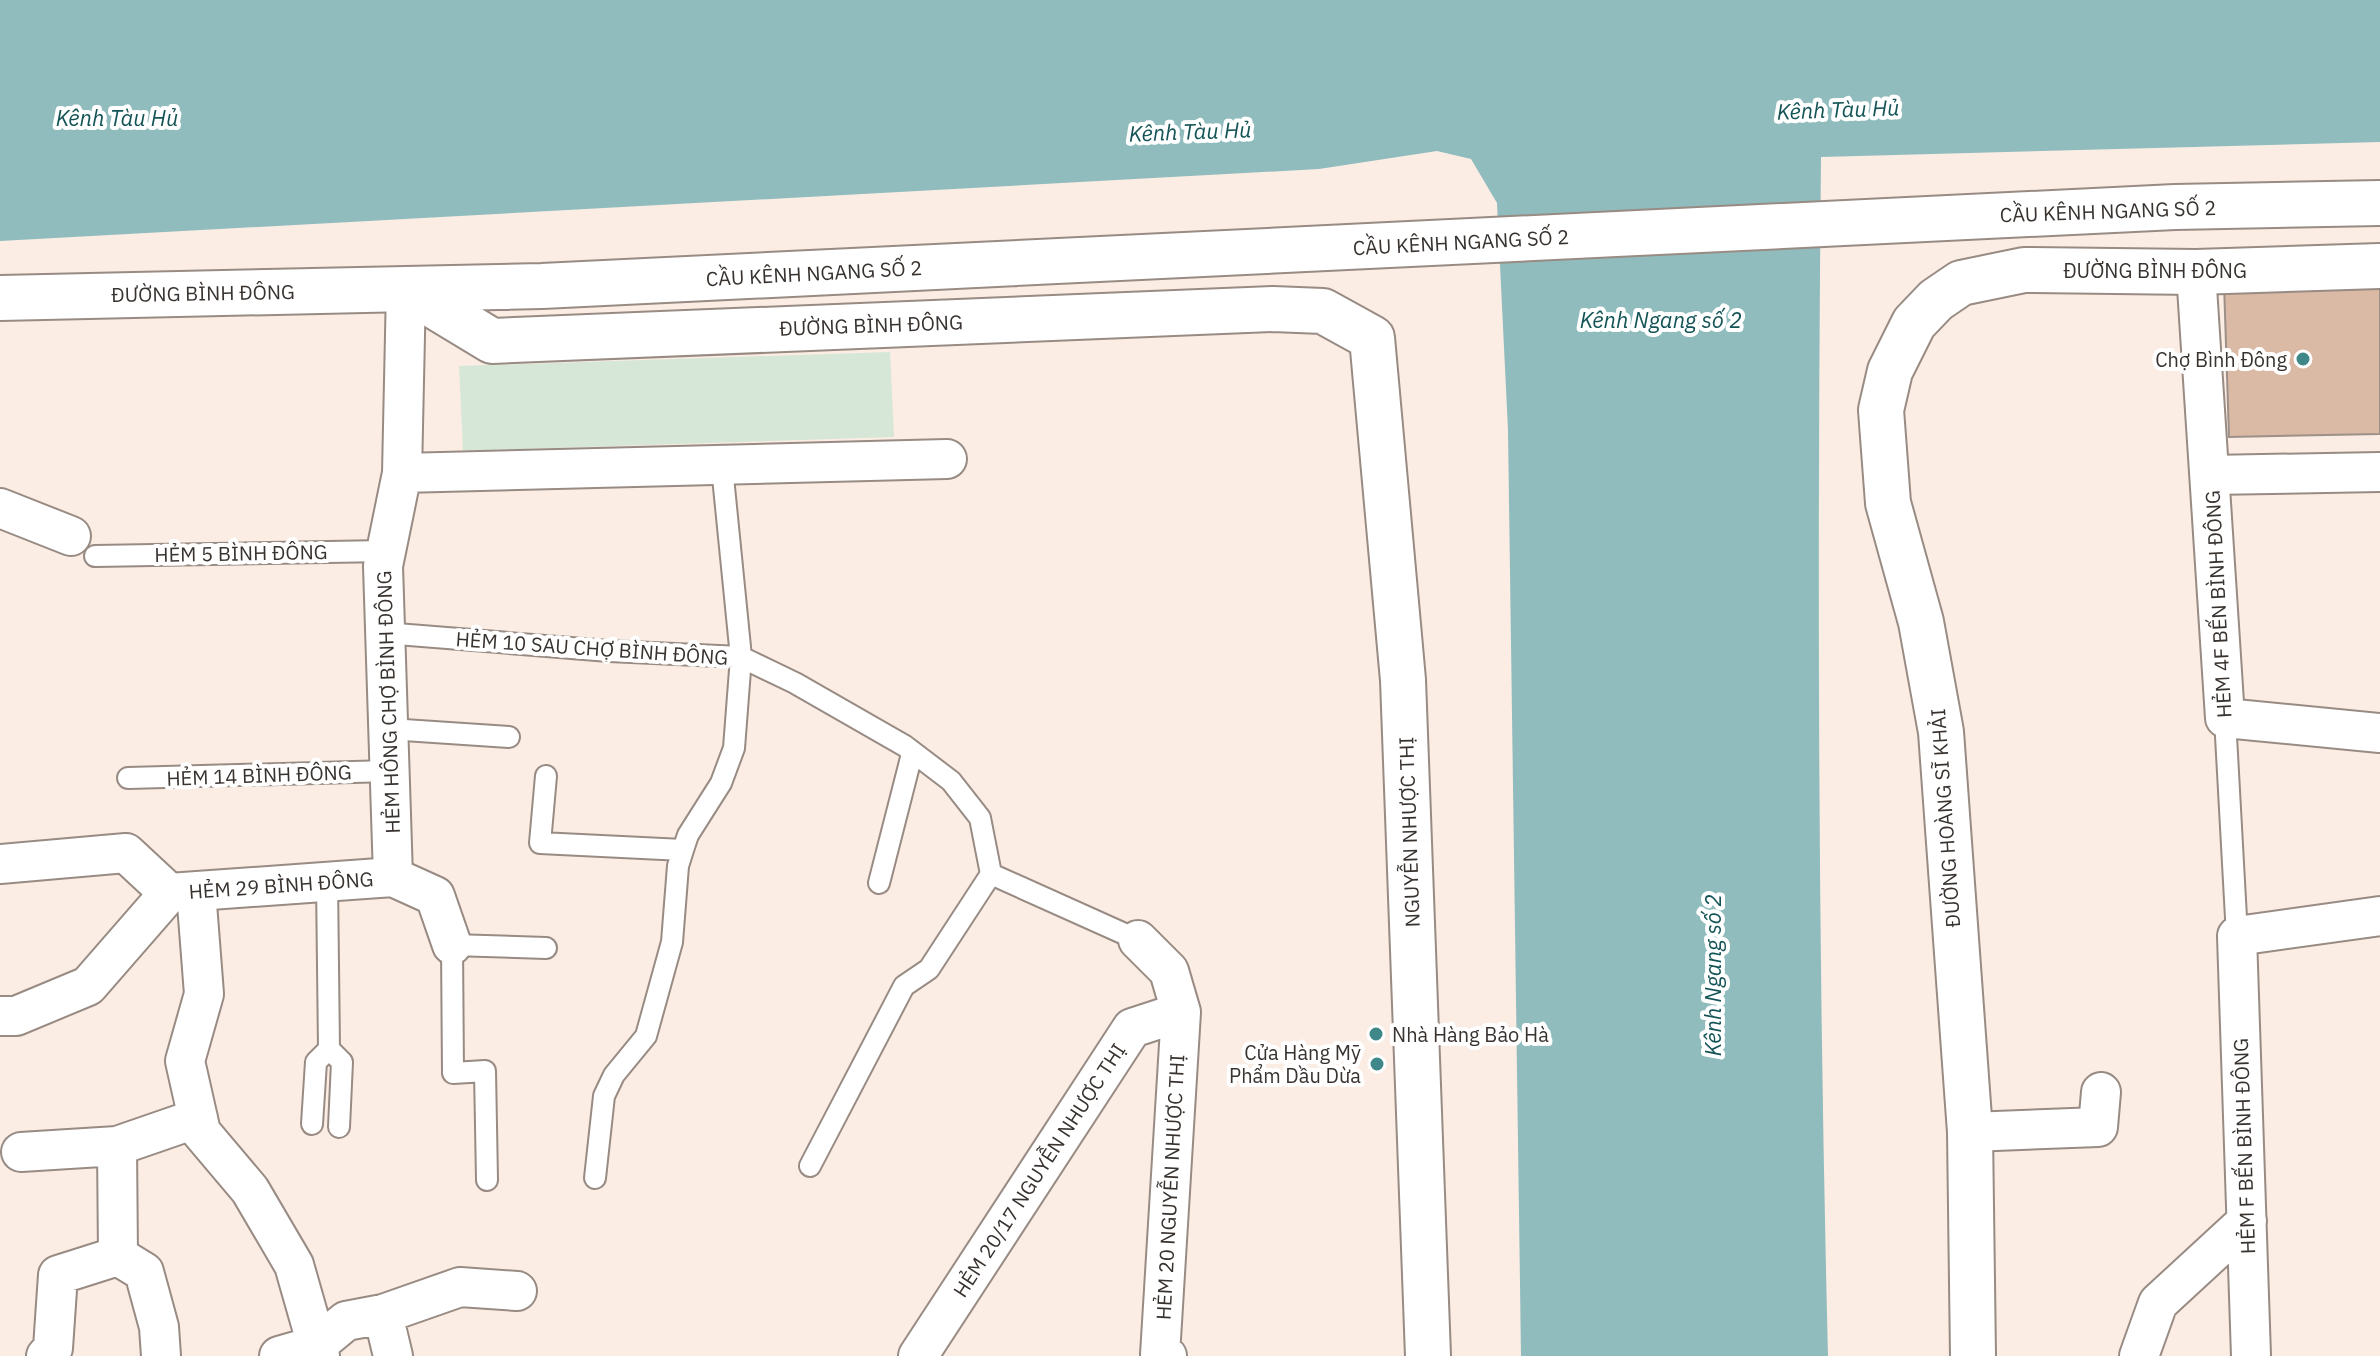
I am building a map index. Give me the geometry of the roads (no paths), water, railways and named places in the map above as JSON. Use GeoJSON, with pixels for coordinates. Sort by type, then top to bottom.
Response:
{"type":"FeatureCollection","features":[{"type":"Feature","properties":{"kind":"street","name":"CẦU KÊNH NGANG SỐ 2"},"geometry":{"type":"LineString","coordinates":[[542,286],[2143,209],[2380,203]]}},
{"type":"Feature","properties":{"kind":"street","name":"ĐƯỜNG BÌNH ĐÔNG"},"geometry":{"type":"LineString","coordinates":[[1936,300],[1961,283],[2024,270],[2196,272],[2380,266]]}},
{"type":"Feature","properties":{"kind":"street","name":"HẺM 4F BẾN BÌNH ĐÔNG"},"geometry":{"type":"LineString","coordinates":[[2196,272],[2225,718]]}},
{"type":"Feature","properties":{"kind":"street","name":"ĐƯỜNG BÌNH ĐÔNG"},"geometry":{"type":"LineString","coordinates":[[0,298],[542,286]]}},
{"type":"Feature","properties":{"kind":"street","name":"ĐƯỜNG BÌNH ĐÔNG"},"geometry":{"type":"LineString","coordinates":[[406,289],[492,341],[1273,309],[1323,311],[1347,325]]}},
{"type":"Feature","properties":{"kind":"street","name":"HẺM HÔNG CHỢ BÌNH ĐÔNG"},"geometry":{"type":"LineString","coordinates":[[393,877],[384,633],[386,551],[402,473],[406,289]]}},
{"type":"Feature","properties":{"kind":"street","name":"ĐƯỜNG HOÀNG SĨ KHẢI"},"geometry":{"type":"LineString","coordinates":[[1936,300],[1914,323],[1890,371],[1881,410],[1882,452],[1888,503],[1921,622],[1941,732],[1970,1132],[1973,1356]]}},
{"type":"Feature","properties":{"kind":"street","name":"NGUYỄN NHƯỢC THỊ"},"geometry":{"type":"LineString","coordinates":[[1347,325],[1372,338],[1403,680],[1428,1356]]}},
{"type":"Feature","properties":{"kind":"street"},"geometry":{"type":"LineString","coordinates":[[402,473],[947,459]]}},
{"type":"Feature","properties":{"kind":"street"},"geometry":{"type":"LineString","coordinates":[[2210,475],[2380,472]]}},
{"type":"Feature","properties":{"kind":"street"},"geometry":{"type":"LineString","coordinates":[[0,508],[83,546]]}},
{"type":"Feature","properties":{"kind":"street"},"geometry":{"type":"LineString","coordinates":[[2225,718],[2380,733]]}},
{"type":"Feature","properties":{"kind":"street"},"geometry":{"type":"LineString","coordinates":[[0,864],[126,853],[182,892],[204,994],[185,1061],[201,1132],[250,1190],[294,1265],[318,1350]]}},
{"type":"Feature","properties":{"kind":"street","name":"HẺM 29 BÌNH ĐÔNG"},"geometry":{"type":"LineString","coordinates":[[182,892],[393,877],[435,896],[452,945]]}},
{"type":"Feature","properties":{"kind":"street"},"geometry":{"type":"LineString","coordinates":[[0,1016],[16,1016],[88,986],[182,892]]}},
{"type":"Feature","properties":{"kind":"street"},"geometry":{"type":"LineString","coordinates":[[2237,936],[2380,916]]}},
{"type":"Feature","properties":{"kind":"street","name":"HẺM F BẾN BÌNH ĐÔNG"},"geometry":{"type":"LineString","coordinates":[[2237,936],[2251,1356]]}},
{"type":"Feature","properties":{"kind":"street"},"geometry":{"type":"LineString","coordinates":[[1138,940],[1169,971],[1181,1012]]}},
{"type":"Feature","properties":{"kind":"street","name":"HẺM 20/17 NGUYỄN NHƯỢC THỊ"},"geometry":{"type":"LineString","coordinates":[[925,1354],[1132,1028],[1181,1012]]}},
{"type":"Feature","properties":{"kind":"street","name":"HẺM 20 NGUYỄN NHƯỢC THỊ"},"geometry":{"type":"LineString","coordinates":[[1163,1356],[1181,1012]]}},
{"type":"Feature","properties":{"kind":"street"},"geometry":{"type":"LineString","coordinates":[[1970,1132],[2098,1127],[2101,1092]]}},
{"type":"Feature","properties":{"kind":"street"},"geometry":{"type":"LineString","coordinates":[[21,1152],[117,1146],[198,1118]]}},
{"type":"Feature","properties":{"kind":"street"},"geometry":{"type":"LineString","coordinates":[[117,1146],[118,1256]]}},
{"type":"Feature","properties":{"kind":"street"},"geometry":{"type":"LineString","coordinates":[[2139,1356],[2158,1303],[2247,1221]]}},
{"type":"Feature","properties":{"kind":"street"},"geometry":{"type":"LineString","coordinates":[[46,1356],[53,1348],[58,1275],[118,1256],[144,1272],[159,1327],[161,1356]]}},
{"type":"Feature","properties":{"kind":"street"},"geometry":{"type":"LineString","coordinates":[[279,1356],[318,1350],[346,1321],[383,1314],[460,1287],[517,1291]]}},
{"type":"Feature","properties":{"kind":"street"},"geometry":{"type":"LineString","coordinates":[[383,1314],[393,1356]]}},
{"type":"Feature","properties":{"kind":"lane"},"geometry":{"type":"LineString","coordinates":[[595,1178],[604,1096],[614,1075],[646,1036],[672,942],[678,866],[683,850],[688,835],[721,783],[734,748],[741,657],[722,467]]}},
{"type":"Feature","properties":{"kind":"lane","name":"HẺM 5 BÌNH ĐÔNG"},"geometry":{"type":"LineString","coordinates":[[83,546],[386,551]]}},
{"type":"Feature","properties":{"kind":"lane","name":"HẺM 10 SAU CHỢ BÌNH ĐÔNG"},"geometry":{"type":"LineString","coordinates":[[384,633],[609,651],[741,657],[795,683],[951,781],[980,818],[991,874]]}},
{"type":"Feature","properties":{"kind":"lane","name":"HẺM 4F BẾN BÌNH ĐÔNG"},"geometry":{"type":"LineString","coordinates":[[2225,718],[2237,936]]}},
{"type":"Feature","properties":{"kind":"lane"},"geometry":{"type":"LineString","coordinates":[[389,729],[509,737]]}},
{"type":"Feature","properties":{"kind":"lane"},"geometry":{"type":"LineString","coordinates":[[879,883],[912,754]]}},
{"type":"Feature","properties":{"kind":"lane","name":"HẺM 14 BÌNH ĐÔNG"},"geometry":{"type":"LineString","coordinates":[[128,778],[390,771]]}},
{"type":"Feature","properties":{"kind":"lane"},"geometry":{"type":"LineString","coordinates":[[546,776],[540,843],[683,850]]}},
{"type":"Feature","properties":{"kind":"lane"},"geometry":{"type":"LineString","coordinates":[[810,1166],[904,986],[929,969],[991,874],[1138,940]]}},
{"type":"Feature","properties":{"kind":"lane"},"geometry":{"type":"LineString","coordinates":[[327,882],[329,1049],[342,1062],[339,1127]]}},
{"type":"Feature","properties":{"kind":"lane"},"geometry":{"type":"LineString","coordinates":[[487,1180],[485,1071],[453,1073],[452,945],[546,948]]}},
{"type":"Feature","properties":{"kind":"lane"},"geometry":{"type":"LineString","coordinates":[[312,1124],[316,1062],[329,1049]]}},
{"type":"Feature","properties":{"kind":"water"},"geometry":{"type":"Polygon","coordinates":[[[0,0],[2380,0],[2380,142],[1821,157],[1819,756],[1828,1356],[1521,1356],[1508,430],[1497,203],[1471,159],[1437,151],[1319,169],[0,241],[0,0]]]}},
{"type":"Feature","properties":{"kind":"place","name":"Chợ Bình Đông"},"geometry":{"type":"Point","coordinates":[2303,359]}},
{"type":"Feature","properties":{"kind":"place","name":"Nhà Hàng Bảo Hà"},"geometry":{"type":"Point","coordinates":[1376,1034]}},
{"type":"Feature","properties":{"kind":"place","name":"Cửa Hàng Mỹ Phẩm Dầu Dừa"},"geometry":{"type":"Point","coordinates":[1377,1064]}},
{"type":"Feature","properties":{"kind":"water label","name":"Kênh Tàu Hủ"},"geometry":{"type":"Point","coordinates":[1838,109]}},
{"type":"Feature","properties":{"kind":"water label","name":"Kênh Tàu Hủ"},"geometry":{"type":"Point","coordinates":[117,117]}},
{"type":"Feature","properties":{"kind":"water label","name":"Kênh Tàu Hủ"},"geometry":{"type":"Point","coordinates":[1190,131]}},
{"type":"Feature","properties":{"kind":"water label","name":"Kênh Ngang số 2"},"geometry":{"type":"Point","coordinates":[1661,319]}},
{"type":"Feature","properties":{"kind":"water label","name":"Kênh Ngang số 2"},"geometry":{"type":"Point","coordinates":[1712,975]}}]}
